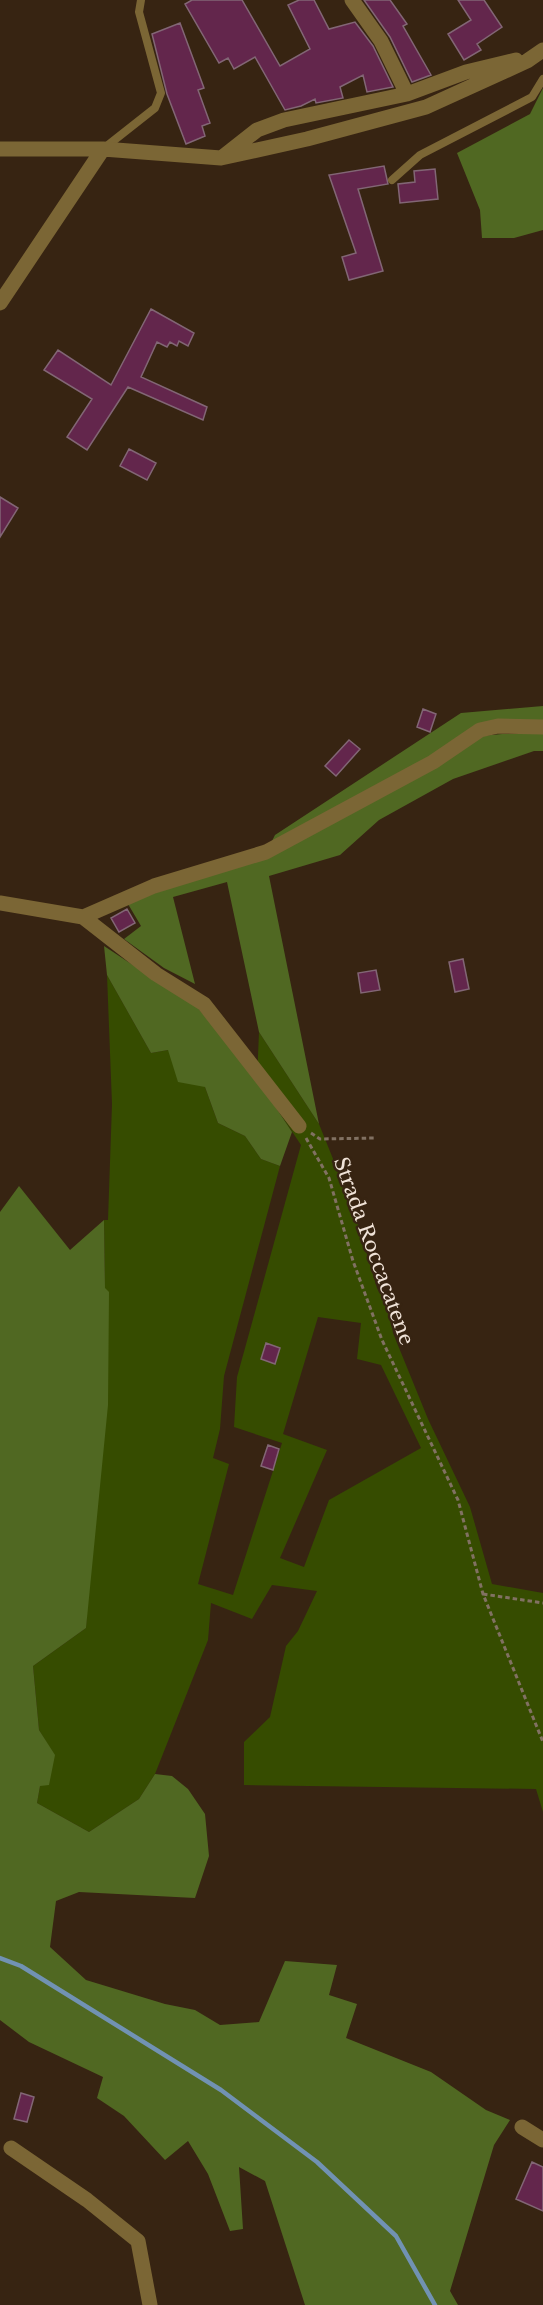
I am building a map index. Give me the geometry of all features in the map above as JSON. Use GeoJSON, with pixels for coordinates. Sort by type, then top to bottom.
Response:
{"type":"FeatureCollection","features":[{"type":"Feature","properties":{"kind":"street"},"geometry":{"type":"LineString","coordinates":[[352,0],[381,41],[407,94]]}},
{"type":"Feature","properties":{"kind":"street"},"geometry":{"type":"LineString","coordinates":[[0,148],[103,149],[221,158],[307,139],[426,107],[527,61],[543,50]]}},
{"type":"Feature","properties":{"kind":"street"},"geometry":{"type":"LineString","coordinates":[[221,158],[257,130],[284,120],[407,94],[512,59],[527,61]]}},
{"type":"Feature","properties":{"kind":"street"},"geometry":{"type":"LineString","coordinates":[[0,303],[103,149]]}},
{"type":"Feature","properties":{"kind":"street"},"geometry":{"type":"LineString","coordinates":[[83,917],[154,886],[266,852],[433,762],[480,730],[498,726],[543,727]]}},
{"type":"Feature","properties":{"kind":"street"},"geometry":{"type":"LineString","coordinates":[[0,903],[83,917],[156,974],[204,1004],[299,1126]]}},
{"type":"Feature","properties":{"kind":"street"},"geometry":{"type":"LineString","coordinates":[[522,2127],[543,2140]]}},
{"type":"Feature","properties":{"kind":"street"},"geometry":{"type":"LineString","coordinates":[[11,2148],[87,2200],[138,2241],[150,2305]]}},
{"type":"Feature","properties":{"kind":"lane"},"geometry":{"type":"LineString","coordinates":[[103,149],[155,108],[161,93],[139,12],[141,0]]}},
{"type":"Feature","properties":{"kind":"lane"},"geometry":{"type":"LineString","coordinates":[[392,180],[420,155],[532,97],[543,79]]}},
{"type":"Feature","properties":{"kind":"path"},"geometry":{"type":"LineString","coordinates":[[299,1126],[320,1139],[375,1137]]}},
{"type":"Feature","properties":{"kind":"path","name":"Strada Roccacatene"},"geometry":{"type":"LineString","coordinates":[[299,1126],[328,1178],[353,1261],[382,1340],[458,1500],[483,1594],[543,1742]]}},
{"type":"Feature","properties":{"kind":"path"},"geometry":{"type":"LineString","coordinates":[[483,1594],[543,1603]]}},
{"type":"Feature","properties":{"kind":"green space"},"geometry":{"type":"Polygon","coordinates":[[[543,88],[543,230],[514,238],[482,238],[480,210],[457,153],[530,114],[543,88]]]}},
{"type":"Feature","properties":{"kind":"green space"},"geometry":{"type":"Polygon","coordinates":[[[543,706],[543,723],[499,722],[429,757],[270,845],[275,835],[461,713],[543,706]]]}},
{"type":"Feature","properties":{"kind":"green space"},"geometry":{"type":"Polygon","coordinates":[[[543,734],[543,751],[534,751],[453,779],[379,820],[340,855],[269,876],[319,1124],[259,1032],[227,882],[173,897],[195,984],[164,968],[124,939],[141,926],[128,904],[170,886],[267,854],[481,736],[543,734]]]}},
{"type":"Feature","properties":{"kind":"green space"},"geometry":{"type":"Polygon","coordinates":[[[104,946],[198,1008],[257,1079],[292,1132],[280,1166],[261,1159],[245,1136],[218,1123],[205,1087],[178,1082],[168,1050],[151,1053],[107,975],[104,946]]]}},
{"type":"Feature","properties":{"kind":"green space"},"geometry":{"type":"Polygon","coordinates":[[[107,975],[151,1053],[168,1050],[205,1087],[218,1123],[245,1136],[261,1159],[280,1166],[224,1376],[220,1429],[213,1458],[229,1464],[198,1584],[233,1595],[282,1443],[234,1427],[237,1377],[301,1145],[257,1079],[259,1032],[319,1124],[354,1211],[377,1288],[389,1308],[393,1333],[428,1419],[470,1507],[492,1584],[543,1593],[543,1812],[536,1789],[244,1785],[244,1742],[270,1717],[286,1646],[298,1631],[317,1591],[272,1585],[252,1619],[211,1603],[208,1640],[155,1774],[139,1799],[89,1832],[37,1803],[40,1786],[54,1755],[39,1730],[33,1666],[86,1628],[105,1288],[104,1220],[108,1220],[112,1104],[107,975]],[[318,1317],[283,1434],[327,1450],[280,1558],[304,1567],[329,1500],[421,1448],[381,1365],[357,1359],[361,1323],[318,1317]]]}},
{"type":"Feature","properties":{"kind":"green space"},"geometry":{"type":"Polygon","coordinates":[[[19,1186],[70,1250],[104,1220],[105,1288],[109,1292],[108,1405],[86,1628],[33,1666],[39,1730],[55,1755],[49,1785],[40,1786],[37,1803],[89,1832],[139,1799],[155,1774],[172,1776],[188,1789],[205,1814],[209,1856],[195,1898],[79,1892],[56,1901],[50,1947],[86,1980],[165,2004],[195,2010],[220,2025],[259,2022],[285,1961],[337,1965],[329,1995],[357,2004],[346,2038],[431,2072],[486,2110],[510,2120],[494,2145],[450,2291],[458,2305],[305,2305],[265,2181],[239,2167],[243,2229],[230,2231],[208,2174],[188,2141],[165,2160],[124,2116],[97,2098],[103,2077],[29,2042],[0,2020],[0,1212],[19,1186]]]}},
{"type":"Feature","properties":{"kind":"building"},"geometry":{"type":"Polygon","coordinates":[[[192,0],[242,0],[280,66],[310,49],[288,5],[299,0],[314,0],[329,29],[355,22],[373,46],[393,87],[367,92],[363,75],[340,87],[343,98],[316,103],[315,99],[285,110],[255,57],[234,69],[228,58],[219,63],[185,4],[192,0]]]}},
{"type":"Feature","properties":{"kind":"building"},"geometry":{"type":"Polygon","coordinates":[[[364,0],[390,0],[407,24],[403,26],[431,75],[412,82],[390,37],[364,0]]]}},
{"type":"Feature","properties":{"kind":"building"},"geometry":{"type":"Polygon","coordinates":[[[458,0],[484,0],[502,27],[477,44],[481,50],[464,60],[448,34],[471,20],[458,0]]]}},
{"type":"Feature","properties":{"kind":"building"},"geometry":{"type":"Polygon","coordinates":[[[180,23],[204,88],[198,90],[210,123],[202,126],[205,136],[186,144],[167,94],[152,34],[180,23]]]}},
{"type":"Feature","properties":{"kind":"building"},"geometry":{"type":"Polygon","coordinates":[[[384,166],[388,184],[358,189],[383,271],[349,280],[342,257],[356,253],[329,175],[384,166]]]}},
{"type":"Feature","properties":{"kind":"building"},"geometry":{"type":"Polygon","coordinates":[[[435,169],[438,199],[400,203],[398,184],[415,182],[414,171],[435,169]]]}},
{"type":"Feature","properties":{"kind":"building"},"geometry":{"type":"Polygon","coordinates":[[[151,309],[194,333],[188,346],[179,341],[177,346],[170,342],[167,347],[157,342],[141,377],[207,407],[203,420],[128,387],[87,450],[67,437],[92,399],[44,370],[58,350],[111,385],[151,309]]]}},
{"type":"Feature","properties":{"kind":"building"},"geometry":{"type":"Polygon","coordinates":[[[129,449],[156,463],[147,480],[120,466],[129,449]]]}},
{"type":"Feature","properties":{"kind":"building"},"geometry":{"type":"Polygon","coordinates":[[[0,497],[18,508],[0,537],[0,497]]]}},
{"type":"Feature","properties":{"kind":"building"},"geometry":{"type":"Polygon","coordinates":[[[423,709],[436,714],[430,732],[417,727],[423,709]]]}},
{"type":"Feature","properties":{"kind":"building"},"geometry":{"type":"Polygon","coordinates":[[[349,740],[360,749],[336,776],[325,766],[349,740]]]}},
{"type":"Feature","properties":{"kind":"building"},"geometry":{"type":"Polygon","coordinates":[[[127,909],[135,923],[119,932],[111,918],[127,909]]]}},
{"type":"Feature","properties":{"kind":"building"},"geometry":{"type":"Polygon","coordinates":[[[463,959],[469,989],[455,992],[449,962],[463,959]]]}},
{"type":"Feature","properties":{"kind":"building"},"geometry":{"type":"Polygon","coordinates":[[[376,970],[380,990],[361,993],[358,973],[376,970]]]}},
{"type":"Feature","properties":{"kind":"building"},"geometry":{"type":"Polygon","coordinates":[[[266,1343],[280,1348],[275,1364],[261,1359],[266,1343]]]}},
{"type":"Feature","properties":{"kind":"building"},"geometry":{"type":"Polygon","coordinates":[[[268,1445],[279,1449],[273,1470],[261,1466],[268,1445]]]}},
{"type":"Feature","properties":{"kind":"building"},"geometry":{"type":"Polygon","coordinates":[[[21,2093],[34,2097],[27,2122],[14,2119],[21,2093]]]}},
{"type":"Feature","properties":{"kind":"building"},"geometry":{"type":"Polygon","coordinates":[[[532,2162],[543,2167],[543,2211],[516,2199],[532,2162]]]}},
{"type":"Feature","properties":{"kind":"waterway"},"geometry":{"type":"LineString","coordinates":[[0,1958],[21,1966],[221,2090],[317,2162],[396,2236],[435,2305]]}}]}
